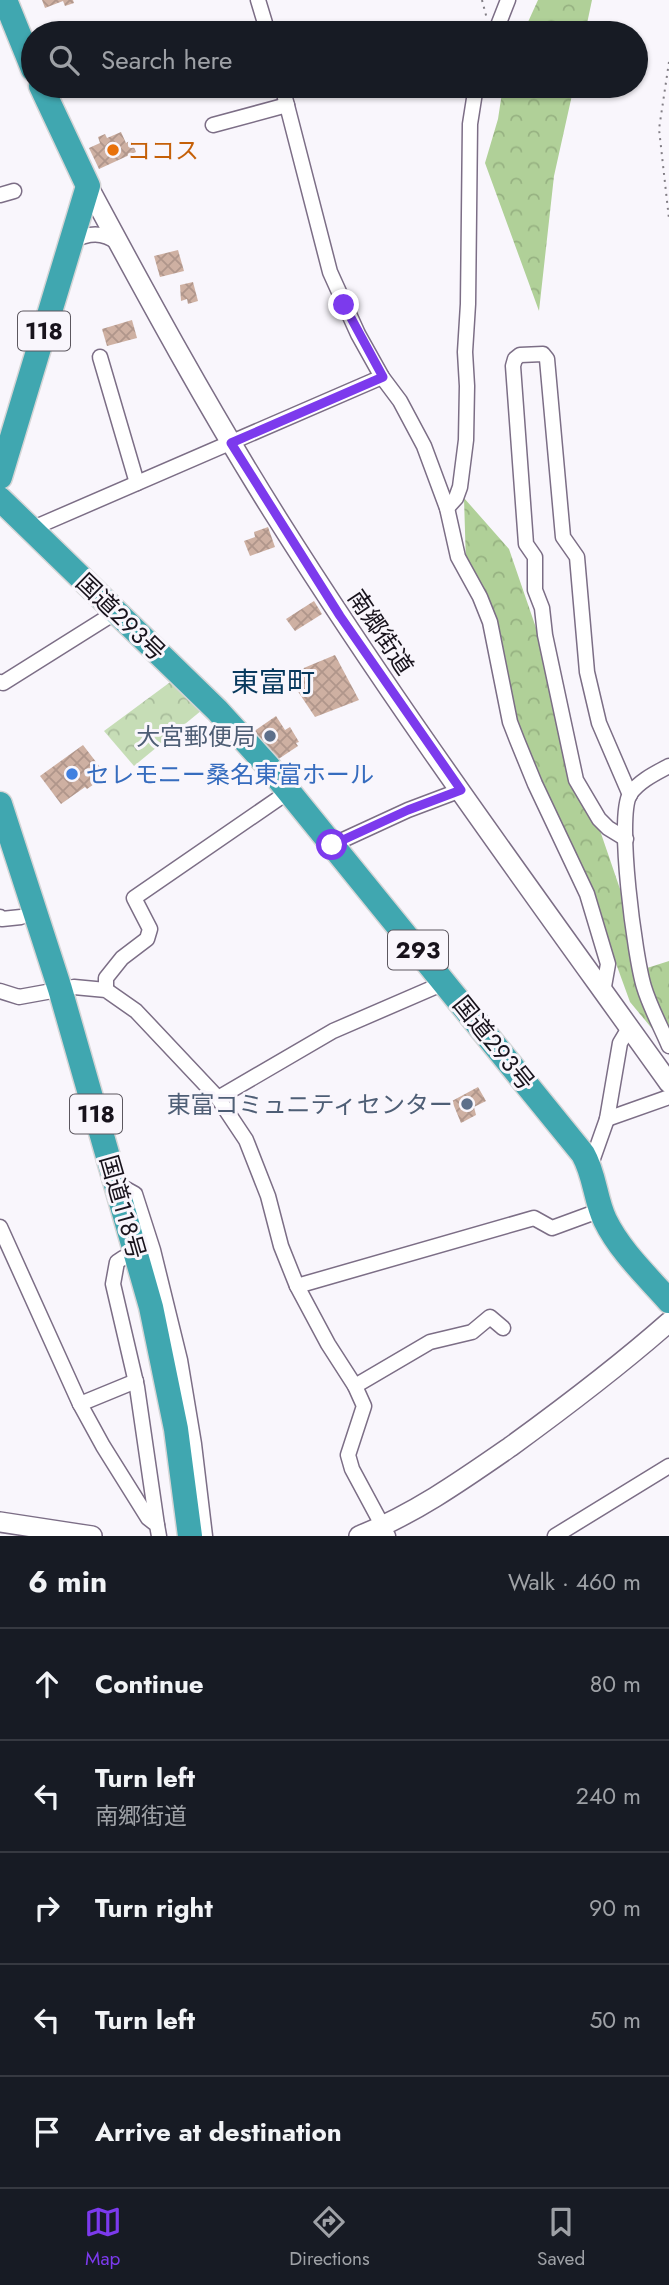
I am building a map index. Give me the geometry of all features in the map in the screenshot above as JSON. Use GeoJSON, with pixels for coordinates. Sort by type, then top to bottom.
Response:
{"type":"FeatureCollection","features":[{"type":"Feature","properties":{"kind":"highway"},"geometry":{"type":"LineString","coordinates":[[5,0],[21,39]]}},
{"type":"Feature","properties":{"kind":"highway"},"geometry":{"type":"LineString","coordinates":[[47,98],[88,186]]}},
{"type":"Feature","properties":{"kind":"highway","name":"118"},"geometry":{"type":"LineString","coordinates":[[0,477],[88,186]]}},
{"type":"Feature","properties":{"kind":"highway","name":"118"},"geometry":{"type":"LineString","coordinates":[[0,428],[72,208],[81,192],[88,186]]}},
{"type":"Feature","properties":{"kind":"highway","name":"国道293号"},"geometry":{"type":"LineString","coordinates":[[0,499],[217,710],[289,792],[569,1136],[590,1167],[601,1210],[617,1240],[669,1301]]}},
{"type":"Feature","properties":{"kind":"highway","name":"国道118号"},"geometry":{"type":"LineString","coordinates":[[0,804],[169,1429],[164,1532]]}},
{"type":"Feature","properties":{"kind":"highway","name":"国道118号"},"geometry":{"type":"LineString","coordinates":[[0,851],[6,919],[52,991],[117,1184],[151,1307],[169,1429],[190,1536]]}},
{"type":"Feature","properties":{"kind":"street"},"geometry":{"type":"LineString","coordinates":[[258,0],[264,21]]}},
{"type":"Feature","properties":{"kind":"street"},"geometry":{"type":"LineString","coordinates":[[495,21],[508,0]]}},
{"type":"Feature","properties":{"kind":"street"},"geometry":{"type":"LineString","coordinates":[[285,98],[330,272],[358,334],[400,401],[424,446],[447,508],[458,557],[490,622],[510,722],[535,784],[587,894],[608,964],[603,992]]}},
{"type":"Feature","properties":{"kind":"street"},"geometry":{"type":"LineString","coordinates":[[447,508],[456,498],[460,487],[466,440],[465,352],[470,124],[474,98]]}},
{"type":"Feature","properties":{"kind":"street"},"geometry":{"type":"LineString","coordinates":[[213,125],[287,106]]}},
{"type":"Feature","properties":{"kind":"street","name":"南郷街道"},"geometry":{"type":"LineString","coordinates":[[88,186],[231,443],[333,605],[669,1083]]}},
{"type":"Feature","properties":{"kind":"street"},"geometry":{"type":"LineString","coordinates":[[71,241],[97,233],[120,244]]}},
{"type":"Feature","properties":{"kind":"street"},"geometry":{"type":"LineString","coordinates":[[626,839],[599,819],[582,793],[576,780],[562,720],[542,608],[536,590],[535,557],[526,544],[513,366],[514,359],[520,355],[543,354],[547,359],[563,537],[577,557],[587,672],[599,723],[630,795]]}},
{"type":"Feature","properties":{"kind":"street"},"geometry":{"type":"LineString","coordinates":[[100,357],[137,483]]}},
{"type":"Feature","properties":{"kind":"street"},"geometry":{"type":"LineString","coordinates":[[31,528],[383,377]]}},
{"type":"Feature","properties":{"kind":"street"},"geometry":{"type":"LineString","coordinates":[[0,682],[3,683],[116,612]]}},
{"type":"Feature","properties":{"kind":"street"},"geometry":{"type":"LineString","coordinates":[[669,767],[642,782],[630,795],[625,810],[637,956],[644,988],[669,1046]]}},
{"type":"Feature","properties":{"kind":"street"},"geometry":{"type":"LineString","coordinates":[[332,845],[408,810],[461,790]]}},
{"type":"Feature","properties":{"kind":"street"},"geometry":{"type":"LineString","coordinates":[[106,990],[106,978],[121,958],[147,939],[150,929],[134,898],[289,792]]}},
{"type":"Feature","properties":{"kind":"street"},"geometry":{"type":"LineString","coordinates":[[218,1098],[333,1031],[444,983]]}},
{"type":"Feature","properties":{"kind":"street"},"geometry":{"type":"LineString","coordinates":[[0,991],[19,997],[52,991],[106,990],[136,1011],[218,1098],[246,1140],[268,1196],[281,1247],[298,1286],[364,1406],[348,1455],[352,1469],[385,1531]]}},
{"type":"Feature","properties":{"kind":"street"},"geometry":{"type":"LineString","coordinates":[[590,1167],[607,1119],[620,1043],[629,1028]]}},
{"type":"Feature","properties":{"kind":"street"},"geometry":{"type":"LineString","coordinates":[[607,1119],[669,1097]]}},
{"type":"Feature","properties":{"kind":"street"},"geometry":{"type":"LineString","coordinates":[[117,1184],[135,1194],[167,1303],[185,1386],[205,1536]]}},
{"type":"Feature","properties":{"kind":"street"},"geometry":{"type":"LineString","coordinates":[[298,1286],[534,1218],[552,1228],[601,1210]]}},
{"type":"Feature","properties":{"kind":"street"},"geometry":{"type":"LineString","coordinates":[[0,1227],[80,1404],[148,1518],[164,1532]]}},
{"type":"Feature","properties":{"kind":"street"},"geometry":{"type":"LineString","coordinates":[[123,1258],[117,1262],[113,1284],[136,1381],[164,1532]]}},
{"type":"Feature","properties":{"kind":"street"},"geometry":{"type":"LineString","coordinates":[[355,1386],[430,1342],[472,1332],[490,1317],[503,1328]]}},
{"type":"Feature","properties":{"kind":"street"},"geometry":{"type":"LineString","coordinates":[[359,1536],[385,1531],[461,1481],[565,1408],[669,1322]]}},
{"type":"Feature","properties":{"kind":"street"},"geometry":{"type":"LineString","coordinates":[[80,1404],[136,1381]]}},
{"type":"Feature","properties":{"kind":"street"},"geometry":{"type":"LineString","coordinates":[[555,1536],[669,1466]]}},
{"type":"Feature","properties":{"kind":"street"},"geometry":{"type":"LineString","coordinates":[[0,1522],[92,1536]]}},
{"type":"Feature","properties":{"kind":"path"},"geometry":{"type":"LineString","coordinates":[[482,0],[489,21]]}},
{"type":"Feature","properties":{"kind":"path"},"geometry":{"type":"LineString","coordinates":[[669,62],[659,129],[669,219]]}},
{"type":"Feature","properties":{"kind":"green space"},"geometry":{"type":"Polygon","coordinates":[[[538,0],[592,0],[588,21],[528,21],[538,0]]]}},
{"type":"Feature","properties":{"kind":"green space"},"geometry":{"type":"Polygon","coordinates":[[[501,98],[571,98],[554,176],[539,311],[485,163],[501,98]]]}},
{"type":"Feature","properties":{"kind":"green space"},"geometry":{"type":"Polygon","coordinates":[[[464,498],[509,549],[647,968],[669,961],[669,1049],[630,1002],[577,856],[538,780],[514,720],[505,656],[488,599],[466,564],[464,498]]]}},
{"type":"Feature","properties":{"kind":"green space"},"geometry":{"type":"Polygon","coordinates":[[[173,680],[202,710],[134,766],[104,731],[173,680]]]}},
{"type":"Feature","properties":{"kind":"building"},"geometry":{"type":"Polygon","coordinates":[[[42,0],[73,0],[74,3],[65,6],[63,1],[45,8],[42,0]]]}},
{"type":"Feature","properties":{"kind":"building","name":"ココス"},"geometry":{"type":"Polygon","coordinates":[[[121,132],[126,143],[131,140],[136,152],[99,169],[89,148],[100,143],[98,137],[105,134],[107,138],[121,132]]]}},
{"type":"Feature","properties":{"kind":"building"},"geometry":{"type":"Polygon","coordinates":[[[178,250],[184,271],[160,277],[154,256],[178,250]]]}},
{"type":"Feature","properties":{"kind":"building"},"geometry":{"type":"Polygon","coordinates":[[[193,282],[198,301],[188,304],[187,299],[181,301],[180,285],[193,282]]]}},
{"type":"Feature","properties":{"kind":"building"},"geometry":{"type":"Polygon","coordinates":[[[132,320],[137,338],[107,346],[102,329],[132,320]]]}},
{"type":"Feature","properties":{"kind":"building"},"geometry":{"type":"Polygon","coordinates":[[[268,527],[275,547],[250,556],[244,541],[255,537],[254,532],[268,527]]]}},
{"type":"Feature","properties":{"kind":"building"},"geometry":{"type":"Polygon","coordinates":[[[314,601],[322,614],[295,631],[286,619],[314,601]]]}},
{"type":"Feature","properties":{"kind":"building"},"geometry":{"type":"Polygon","coordinates":[[[335,655],[359,700],[315,717],[287,675],[335,655]]]}},
{"type":"Feature","properties":{"kind":"building","name":"大宮郵便局"},"geometry":{"type":"Polygon","coordinates":[[[276,716],[285,730],[290,727],[299,742],[296,743],[298,746],[277,760],[253,732],[276,716]]]}},
{"type":"Feature","properties":{"kind":"building","name":"セレモニー桑名東富ホール"},"geometry":{"type":"Polygon","coordinates":[[[83,745],[103,771],[94,778],[97,782],[61,804],[40,776],[83,745]]]}},
{"type":"Feature","properties":{"kind":"building","name":"東富コミュニティセンター"},"geometry":{"type":"Polygon","coordinates":[[[478,1087],[486,1101],[474,1107],[476,1115],[461,1123],[452,1101],[478,1087]]]}},
{"type":"Feature","properties":{"kind":"place","name":"ココス"},"geometry":{"type":"Point","coordinates":[113,150]}},
{"type":"Feature","properties":{"kind":"place","name":"大宮郵便局"},"geometry":{"type":"Point","coordinates":[270,736]}},
{"type":"Feature","properties":{"kind":"place","name":"セレモニー桑名東富ホール"},"geometry":{"type":"Point","coordinates":[72,774]}},
{"type":"Feature","properties":{"kind":"place","name":"東富コミュニティセンター"},"geometry":{"type":"Point","coordinates":[467,1104]}},
{"type":"Feature","properties":{"kind":"district","name":"東富町"},"geometry":{"type":"Point","coordinates":[273,682]}},
{"type":"Feature","properties":{"kind":"route"},"geometry":{"type":"LineString","coordinates":[[332,845],[408,810],[461,790],[340,616],[231,443],[383,377],[344,305]]}}]}
